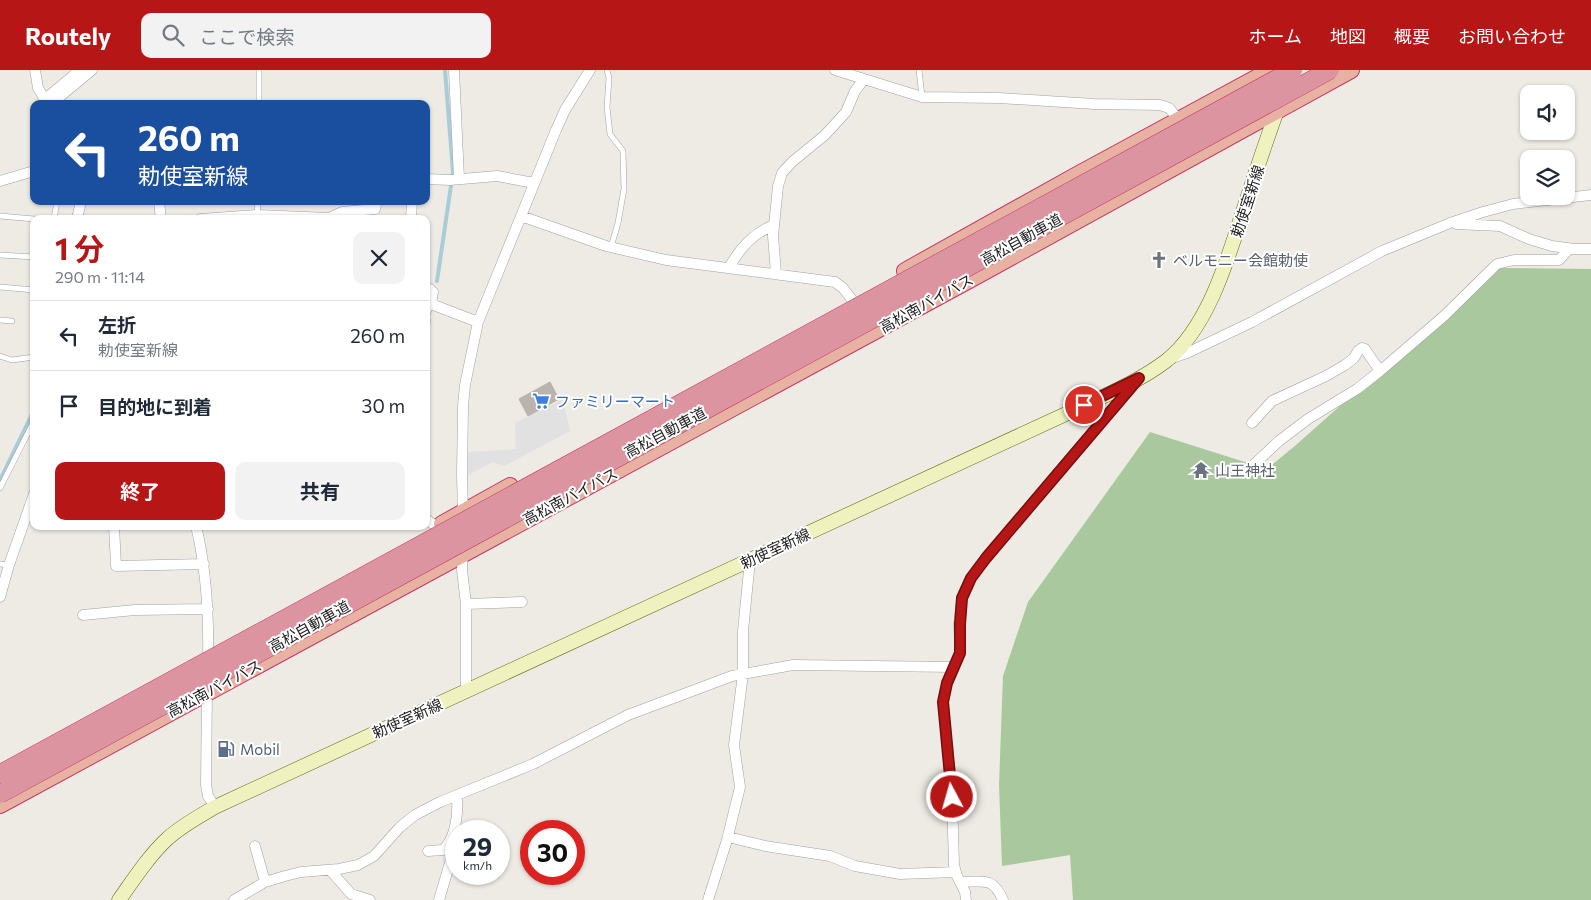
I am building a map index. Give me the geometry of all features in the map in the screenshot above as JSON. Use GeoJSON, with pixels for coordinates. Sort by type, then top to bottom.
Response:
{"type":"FeatureCollection","features":[{"type":"Feature","properties":{"kind":"highway"},"geometry":{"type":"LineString","coordinates":[[432,523],[463,512],[852,301],[1271,70]]}},
{"type":"Feature","properties":{"kind":"highway","name":"高松自動車道"},"geometry":{"type":"LineString","coordinates":[[0,774],[1292,70]]}},
{"type":"Feature","properties":{"kind":"highway","name":"高松自動車道"},"geometry":{"type":"LineString","coordinates":[[0,794],[1330,70]]}},
{"type":"Feature","properties":{"kind":"highway","name":"高松南バイパス"},"geometry":{"type":"LineString","coordinates":[[0,805],[962,284],[1351,70]]}},
{"type":"Feature","properties":{"kind":"highway"},"geometry":{"type":"LineString","coordinates":[[0,768],[208,653],[420,530]]}},
{"type":"Feature","properties":{"kind":"main road","name":"勅使室新線"},"geometry":{"type":"LineString","coordinates":[[119,900],[149,857],[167,838],[189,822],[215,807],[1068,413],[1139,378],[1167,360],[1189,336],[1211,300],[1233,243],[1292,70]]}},
{"type":"Feature","properties":{"kind":"street"},"geometry":{"type":"LineString","coordinates":[[35,70],[38,88],[47,100]]}},
{"type":"Feature","properties":{"kind":"street"},"geometry":{"type":"LineString","coordinates":[[50,100],[80,70]]}},
{"type":"Feature","properties":{"kind":"street"},"geometry":{"type":"LineString","coordinates":[[51,100],[92,70]]}},
{"type":"Feature","properties":{"kind":"street"},"geometry":{"type":"LineString","coordinates":[[454,70],[454,180]]}},
{"type":"Feature","properties":{"kind":"street"},"geometry":{"type":"LineString","coordinates":[[466,692],[466,604],[462,554],[463,406],[478,322],[565,110],[590,70]]}},
{"type":"Feature","properties":{"kind":"street"},"geometry":{"type":"LineString","coordinates":[[835,70],[922,97],[999,98],[1094,104],[1160,105],[1169,108],[1179,120]]}},
{"type":"Feature","properties":{"kind":"street"},"geometry":{"type":"LineString","coordinates":[[776,273],[774,225],[778,186],[782,173],[792,162],[825,135],[846,112],[855,91],[864,79]]}},
{"type":"Feature","properties":{"kind":"street"},"geometry":{"type":"LineString","coordinates":[[0,181],[30,172]]}},
{"type":"Feature","properties":{"kind":"street"},"geometry":{"type":"LineString","coordinates":[[430,179],[454,180],[497,176],[534,183]]}},
{"type":"Feature","properties":{"kind":"street"},"geometry":{"type":"LineString","coordinates":[[1167,360],[1187,353],[1252,322],[1382,251],[1450,224],[1483,212],[1514,204],[1591,195]]}},
{"type":"Feature","properties":{"kind":"street"},"geometry":{"type":"LineString","coordinates":[[336,215],[342,212],[375,210],[376,205]]}},
{"type":"Feature","properties":{"kind":"street"},"geometry":{"type":"LineString","coordinates":[[521,216],[611,248],[666,260],[835,282],[843,288],[852,301]]}},
{"type":"Feature","properties":{"kind":"street"},"geometry":{"type":"LineString","coordinates":[[1450,224],[1500,226],[1529,239],[1552,246],[1569,249],[1591,249]]}},
{"type":"Feature","properties":{"kind":"street"},"geometry":{"type":"LineString","coordinates":[[729,268],[745,244],[766,228],[774,225]]}},
{"type":"Feature","properties":{"kind":"street"},"geometry":{"type":"LineString","coordinates":[[1249,469],[1279,441],[1308,419],[1357,389],[1380,371],[1444,316],[1497,264],[1514,260],[1559,260],[1569,249]]}},
{"type":"Feature","properties":{"kind":"street"},"geometry":{"type":"LineString","coordinates":[[430,289],[432,292],[431,304],[478,322]]}},
{"type":"Feature","properties":{"kind":"street"},"geometry":{"type":"LineString","coordinates":[[1252,423],[1272,401],[1306,386],[1345,365],[1362,348],[1365,349],[1380,371]]}},
{"type":"Feature","properties":{"kind":"street"},"geometry":{"type":"LineString","coordinates":[[966,900],[965,892],[954,865],[952,797],[943,702],[947,683],[960,653],[962,598],[971,578],[986,558],[1139,378]]}},
{"type":"Feature","properties":{"kind":"street"},"geometry":{"type":"LineString","coordinates":[[0,597],[4,565],[30,503]]}},
{"type":"Feature","properties":{"kind":"street"},"geometry":{"type":"LineString","coordinates":[[114,530],[116,566],[204,564]]}},
{"type":"Feature","properties":{"kind":"street"},"geometry":{"type":"LineString","coordinates":[[197,530],[204,564],[210,629],[206,784],[208,796],[215,807]]}},
{"type":"Feature","properties":{"kind":"street"},"geometry":{"type":"LineString","coordinates":[[708,900],[728,837],[740,787],[734,745],[743,674],[743,631],[750,560]]}},
{"type":"Feature","properties":{"kind":"street"},"geometry":{"type":"LineString","coordinates":[[466,604],[522,602]]}},
{"type":"Feature","properties":{"kind":"street"},"geometry":{"type":"LineString","coordinates":[[83,615],[135,610],[208,609]]}},
{"type":"Feature","properties":{"kind":"street"},"geometry":{"type":"LineString","coordinates":[[234,900],[266,882],[301,872],[330,870],[358,865],[374,856],[400,827],[414,815],[533,764],[628,715],[724,679],[793,665],[954,667]]}},
{"type":"Feature","properties":{"kind":"street"},"geometry":{"type":"LineString","coordinates":[[461,794],[464,810],[462,820]]}},
{"type":"Feature","properties":{"kind":"street"},"geometry":{"type":"LineString","coordinates":[[428,851],[444,850],[448,845],[461,794]]}},
{"type":"Feature","properties":{"kind":"street"},"geometry":{"type":"LineString","coordinates":[[728,837],[765,846],[830,856],[855,866],[900,874],[956,872]]}},
{"type":"Feature","properties":{"kind":"street"},"geometry":{"type":"LineString","coordinates":[[255,846],[266,882]]}},
{"type":"Feature","properties":{"kind":"street"},"geometry":{"type":"LineString","coordinates":[[330,870],[351,894],[370,900]]}},
{"type":"Feature","properties":{"kind":"street"},"geometry":{"type":"LineString","coordinates":[[439,900],[445,880]]}},
{"type":"Feature","properties":{"kind":"street"},"geometry":{"type":"LineString","coordinates":[[960,882],[990,882],[998,887],[1003,900]]}},
{"type":"Feature","properties":{"kind":"lane"},"geometry":{"type":"LineString","coordinates":[[259,70],[259,100]]}},
{"type":"Feature","properties":{"kind":"lane"},"geometry":{"type":"LineString","coordinates":[[606,70],[609,78],[607,106],[610,134],[623,150],[624,189],[611,248]]}},
{"type":"Feature","properties":{"kind":"lane"},"geometry":{"type":"LineString","coordinates":[[919,70],[922,97]]}},
{"type":"Feature","properties":{"kind":"lane"},"geometry":{"type":"LineString","coordinates":[[257,215],[258,205]]}},
{"type":"Feature","properties":{"kind":"lane"},"geometry":{"type":"LineString","coordinates":[[0,216],[30,219]]}},
{"type":"Feature","properties":{"kind":"lane"},"geometry":{"type":"LineString","coordinates":[[0,255],[30,257]]}},
{"type":"Feature","properties":{"kind":"lane"},"geometry":{"type":"LineString","coordinates":[[0,286],[30,290]]}},
{"type":"Feature","properties":{"kind":"lane"},"geometry":{"type":"LineString","coordinates":[[0,320],[12,321]]}},
{"type":"Feature","properties":{"kind":"lane"},"geometry":{"type":"LineString","coordinates":[[0,356],[12,360],[30,358]]}},
{"type":"Feature","properties":{"kind":"lane"},"geometry":{"type":"LineString","coordinates":[[0,488],[30,429]]}},
{"type":"Feature","properties":{"kind":"green space"},"geometry":{"type":"Polygon","coordinates":[[[1495,268],[1591,269],[1591,900],[1073,900],[1070,855],[1002,866],[999,785],[1003,676],[1028,602],[1150,432],[1267,469],[1495,268]]]}},
{"type":"Feature","properties":{"kind":"shaded area"},"geometry":{"type":"Polygon","coordinates":[[[563,399],[570,431],[504,466],[493,462],[468,475],[468,452],[516,449],[515,423],[563,399]]]}},
{"type":"Feature","properties":{"kind":"building"},"geometry":{"type":"Polygon","coordinates":[[[550,382],[559,399],[528,416],[519,399],[550,382]]]}},
{"type":"Feature","properties":{"kind":"waterway"},"geometry":{"type":"LineString","coordinates":[[437,281],[453,172],[445,70]]}},
{"type":"Feature","properties":{"kind":"waterway"},"geometry":{"type":"LineString","coordinates":[[0,480],[30,418]]}},
{"type":"Feature","properties":{"kind":"place","name":"ベルモニー会館勅使"},"geometry":{"type":"Point","coordinates":[1159,260]}},
{"type":"Feature","properties":{"kind":"place","name":"ファミリーマート"},"geometry":{"type":"Point","coordinates":[541,401]}},
{"type":"Feature","properties":{"kind":"place","name":"山王神社"},"geometry":{"type":"Point","coordinates":[1201,470]}},
{"type":"Feature","properties":{"kind":"place","name":"Mobil"},"geometry":{"type":"Point","coordinates":[226,749]}},
{"type":"Feature","properties":{"kind":"route"},"geometry":{"type":"LineString","coordinates":[[952,797],[943,702],[947,683],[960,653],[962,598],[971,578],[986,558],[1139,378],[1084,405]]}}]}
